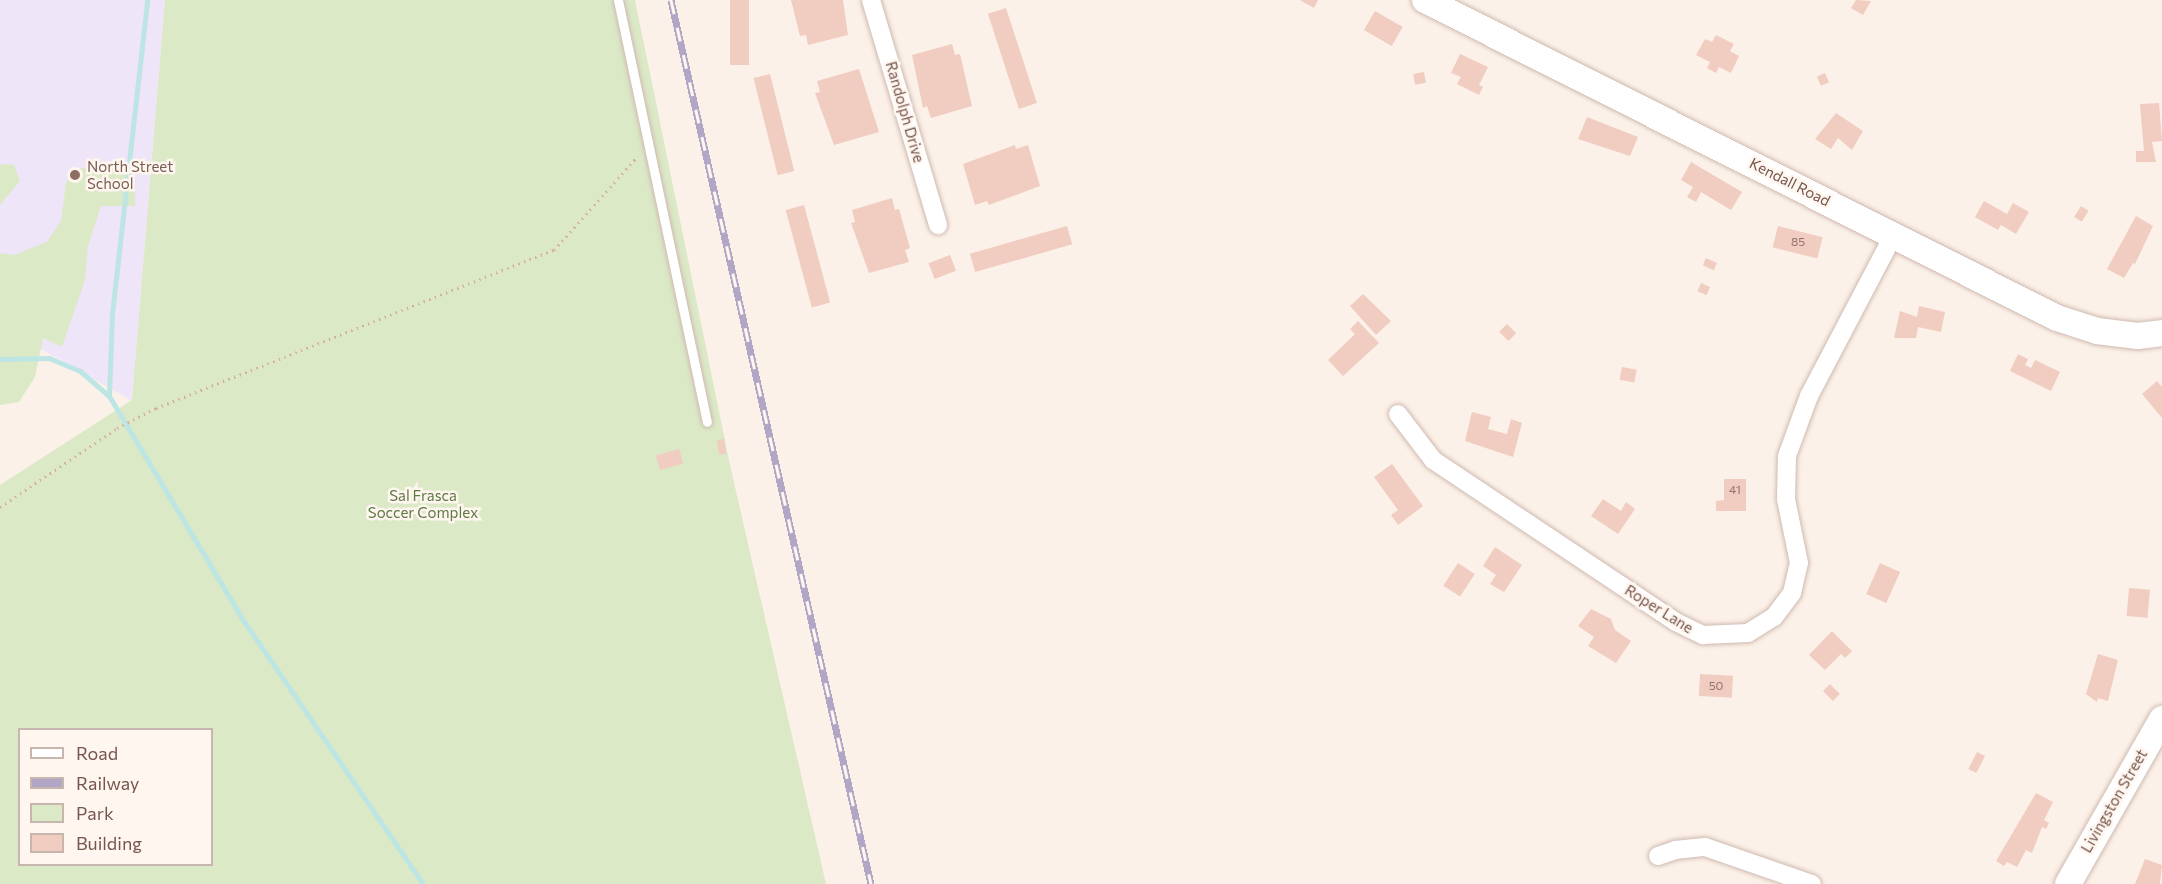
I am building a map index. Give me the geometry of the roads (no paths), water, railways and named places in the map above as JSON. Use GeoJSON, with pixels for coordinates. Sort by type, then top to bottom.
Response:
{"type":"FeatureCollection","features":[{"type":"Feature","properties":{"kind":"street","name":"Randolph Drive"},"geometry":{"type":"LineString","coordinates":[[871,0],[938,225]]}},
{"type":"Feature","properties":{"kind":"street","name":"Kendall Road"},"geometry":{"type":"LineString","coordinates":[[1425,0],[2057,318],[2097,332],[2138,336],[2162,333]]}},
{"type":"Feature","properties":{"kind":"street","name":"Roper Lane"},"geometry":{"type":"LineString","coordinates":[[1398,414],[1433,460],[1689,630],[1718,637],[1748,633],[1774,617],[1792,592],[1799,563],[1786,500],[1787,456],[1809,396],[1894,234]]}},
{"type":"Feature","properties":{"kind":"street","name":"Livingston Street"},"geometry":{"type":"LineString","coordinates":[[2068,884],[2162,719]]}},
{"type":"Feature","properties":{"kind":"street"},"geometry":{"type":"LineString","coordinates":[[1658,856],[1675,850],[1704,847],[1812,884]]}},
{"type":"Feature","properties":{"kind":"lane"},"geometry":{"type":"LineString","coordinates":[[618,0],[707,422]]}},
{"type":"Feature","properties":{"kind":"waterway"},"geometry":{"type":"LineString","coordinates":[[109,396],[112,314],[147,0]]}},
{"type":"Feature","properties":{"kind":"waterway"},"geometry":{"type":"LineString","coordinates":[[0,359],[49,358],[80,371],[109,396],[243,620],[423,884]]}},
{"type":"Feature","properties":{"kind":"railway"},"geometry":{"type":"LineString","coordinates":[[671,0],[871,884]]}},
{"type":"Feature","properties":{"kind":"place","name":"North Street School"},"geometry":{"type":"Point","coordinates":[75,175]}},
{"type":"Feature","properties":{"kind":"park label","name":"Sal Frasca Soccer Complex"},"geometry":{"type":"Point","coordinates":[423,504]}}]}
